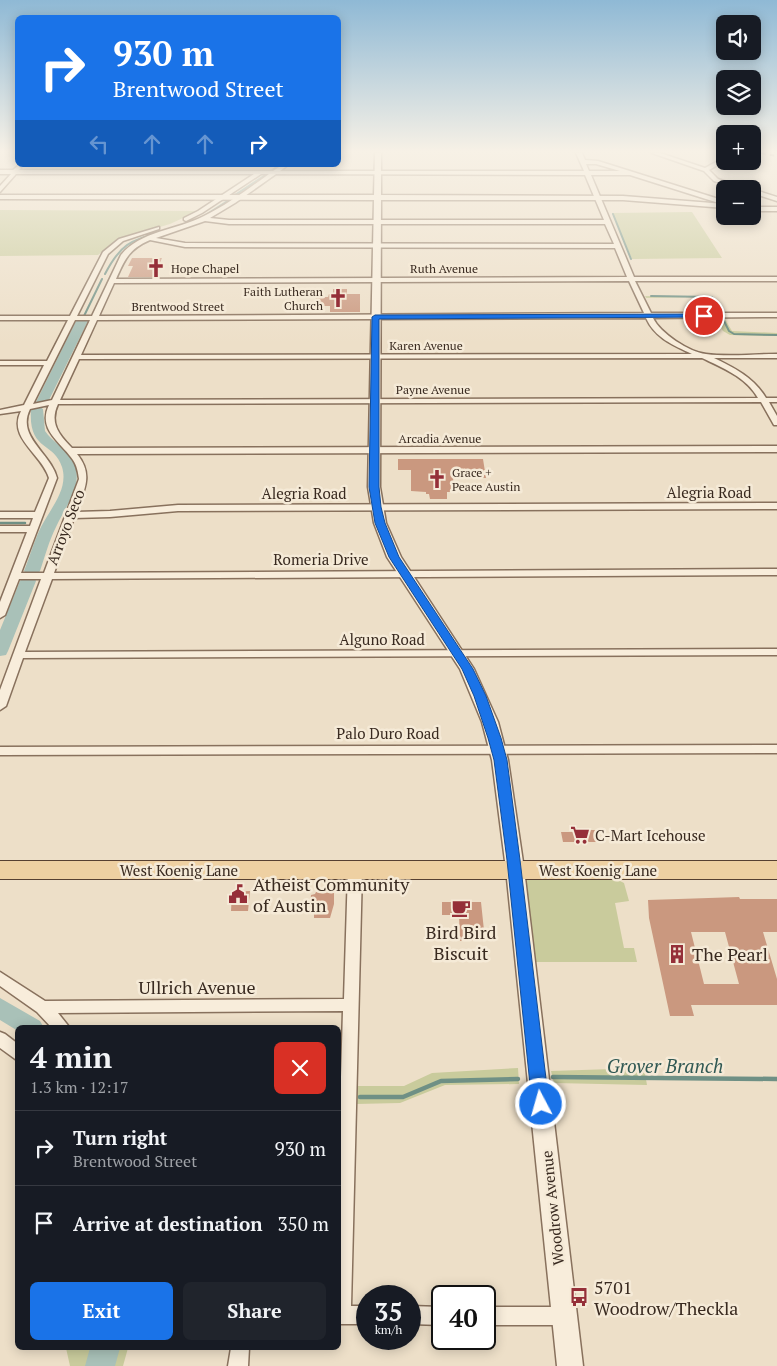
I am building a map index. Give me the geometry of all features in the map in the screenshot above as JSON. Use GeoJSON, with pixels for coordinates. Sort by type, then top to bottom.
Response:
{"type":"FeatureCollection","features":[{"type":"Feature","properties":{"kind":"main road","name":"West Koenig Lane"},"geometry":{"type":"LineString","coordinates":[[0,870],[777,870]]}},
{"type":"Feature","properties":{"kind":"street","name":"Arroyo Seco"},"geometry":{"type":"LineString","coordinates":[[0,614],[4,593],[15,576],[53,478],[50,466],[28,443],[23,432],[22,421],[26,408],[105,254],[117,243],[135,235],[191,217]]}},
{"type":"Feature","properties":{"kind":"street","name":"Arroyo Seco"},"geometry":{"type":"LineString","coordinates":[[0,706],[46,576],[82,483],[83,474],[80,462],[72,451],[56,437],[51,428],[49,416],[126,252],[149,238],[208,217]]}},
{"type":"Feature","properties":{"kind":"street","name":"Woodrow Avenue"},"geometry":{"type":"LineString","coordinates":[[376,217],[374,450],[376,507],[386,540],[403,574],[458,653],[480,696],[498,749],[515,870],[570,1366]]}},
{"type":"Feature","properties":{"kind":"street"},"geometry":{"type":"LineString","coordinates":[[605,217],[648,316],[659,333],[679,345],[725,366],[748,380],[764,400],[777,423]]}},
{"type":"Feature","properties":{"kind":"street"},"geometry":{"type":"LineString","coordinates":[[205,219],[229,222],[607,222]]}},
{"type":"Feature","properties":{"kind":"street"},"geometry":{"type":"LineString","coordinates":[[149,238],[185,245],[618,246]]}},
{"type":"Feature","properties":{"kind":"street"},"geometry":{"type":"LineString","coordinates":[[94,276],[113,278]]}},
{"type":"Feature","properties":{"kind":"street","name":"Ruth Avenue"},"geometry":{"type":"LineString","coordinates":[[113,278],[376,280],[777,279]]}},
{"type":"Feature","properties":{"kind":"street","name":"Brentwood Street"},"geometry":{"type":"LineString","coordinates":[[0,318],[777,316]]}},
{"type":"Feature","properties":{"kind":"street","name":"Karen Avenue"},"geometry":{"type":"LineString","coordinates":[[76,357],[777,356]]}},
{"type":"Feature","properties":{"kind":"street"},"geometry":{"type":"LineString","coordinates":[[0,363],[48,363]]}},
{"type":"Feature","properties":{"kind":"street","name":"Payne Avenue"},"geometry":{"type":"LineString","coordinates":[[0,412],[55,402],[777,400]]}},
{"type":"Feature","properties":{"kind":"street","name":"Arcadia Avenue"},"geometry":{"type":"LineString","coordinates":[[72,451],[777,450]]}},
{"type":"Feature","properties":{"kind":"street","name":"Alegria Road"},"geometry":{"type":"LineString","coordinates":[[71,515],[110,514],[178,508],[777,506]]}},
{"type":"Feature","properties":{"kind":"street"},"geometry":{"type":"LineString","coordinates":[[0,515],[40,515]]}},
{"type":"Feature","properties":{"kind":"street"},"geometry":{"type":"LineString","coordinates":[[0,529],[34,529]]}},
{"type":"Feature","properties":{"kind":"street","name":"Romeria Drive"},"geometry":{"type":"LineString","coordinates":[[15,576],[777,572]]}},
{"type":"Feature","properties":{"kind":"street","name":"Alguno Road"},"geometry":{"type":"LineString","coordinates":[[18,655],[777,652]]}},
{"type":"Feature","properties":{"kind":"street","name":"Palo Duro Road"},"geometry":{"type":"LineString","coordinates":[[0,751],[777,749]]}},
{"type":"Feature","properties":{"kind":"street"},"geometry":{"type":"LineString","coordinates":[[341,1287],[355,870]]}},
{"type":"Feature","properties":{"kind":"street"},"geometry":{"type":"LineString","coordinates":[[0,978],[42,1007],[60,1025]]}},
{"type":"Feature","properties":{"kind":"street","name":"Ullrich Avenue"},"geometry":{"type":"LineString","coordinates":[[42,1007],[351,1005]]}},
{"type":"Feature","properties":{"kind":"street"},"geometry":{"type":"LineString","coordinates":[[1,1043],[15,1052]]}},
{"type":"Feature","properties":{"kind":"street"},"geometry":{"type":"LineString","coordinates":[[341,1315],[356,1315]]}},
{"type":"Feature","properties":{"kind":"street"},"geometry":{"type":"LineString","coordinates":[[496,1316],[564,1316]]}},
{"type":"Feature","properties":{"kind":"street"},"geometry":{"type":"LineString","coordinates":[[238,1366],[240,1350]]}},
{"type":"Feature","properties":{"kind":"green space"},"geometry":{"type":"Polygon","coordinates":[[[0,217],[186,217],[170,224],[116,240],[98,255],[0,256],[0,217]]]}},
{"type":"Feature","properties":{"kind":"green space"},"geometry":{"type":"Polygon","coordinates":[[[614,217],[695,217],[722,258],[632,259],[614,217]]]}},
{"type":"Feature","properties":{"kind":"green space"},"geometry":{"type":"Polygon","coordinates":[[[645,296],[712,296],[723,314],[717,314],[708,299],[704,297],[646,298],[645,296]]]}},
{"type":"Feature","properties":{"kind":"green space"},"geometry":{"type":"Polygon","coordinates":[[[716,319],[725,319],[732,331],[777,333],[777,336],[730,335],[723,331],[716,319]]]}},
{"type":"Feature","properties":{"kind":"green space"},"geometry":{"type":"Polygon","coordinates":[[[532,878],[614,878],[624,883],[629,901],[615,903],[624,948],[634,948],[637,962],[534,962],[525,883],[532,878]]]}},
{"type":"Feature","properties":{"kind":"green space"},"geometry":{"type":"Polygon","coordinates":[[[518,1068],[519,1084],[445,1085],[400,1103],[356,1104],[356,1086],[404,1086],[432,1073],[518,1068]]]}},
{"type":"Feature","properties":{"kind":"green space"},"geometry":{"type":"Polygon","coordinates":[[[644,1068],[647,1085],[554,1083],[551,1071],[644,1068]]]}},
{"type":"Feature","properties":{"kind":"green space"},"geometry":{"type":"Polygon","coordinates":[[[66,1350],[127,1350],[123,1366],[70,1366],[66,1350]]]}},
{"type":"Feature","properties":{"kind":"building","name":"Hope Chapel"},"geometry":{"type":"Polygon","coordinates":[[[132,258],[162,258],[154,277],[128,277],[133,266],[128,266],[132,258]]]}},
{"type":"Feature","properties":{"kind":"building","name":"Faith Lutheran Church"},"geometry":{"type":"Polygon","coordinates":[[[333,289],[347,289],[347,294],[360,294],[360,312],[330,312],[330,306],[315,306],[316,297],[328,297],[329,294],[333,294],[333,289]]]}},
{"type":"Feature","properties":{"kind":"building","name":"Grace + Peace Austin"},"geometry":{"type":"Polygon","coordinates":[[[398,459],[483,459],[486,478],[453,478],[454,492],[447,492],[447,499],[430,499],[429,494],[426,494],[426,492],[411,491],[411,470],[398,470],[398,459]]]}},
{"type":"Feature","properties":{"kind":"building","name":"C-Mart Icehouse"},"geometry":{"type":"Polygon","coordinates":[[[584,830],[597,830],[599,842],[563,842],[561,832],[585,832],[584,830]]]}},
{"type":"Feature","properties":{"kind":"building"},"geometry":{"type":"Polygon","coordinates":[[[250,891],[248,911],[231,911],[232,892],[250,891]]]}},
{"type":"Feature","properties":{"kind":"building"},"geometry":{"type":"Polygon","coordinates":[[[316,892],[334,892],[334,904],[330,918],[314,918],[314,910],[310,910],[311,895],[316,892]]]}},
{"type":"Feature","properties":{"kind":"building","name":"The Pearl"},"geometry":{"type":"Polygon","coordinates":[[[739,897],[740,899],[777,899],[777,932],[763,932],[777,979],[777,1005],[691,1005],[694,1016],[670,1016],[649,918],[648,900],[739,897]],[[691,932],[704,984],[739,984],[725,932],[691,932]]]}},
{"type":"Feature","properties":{"kind":"building"},"geometry":{"type":"Polygon","coordinates":[[[442,902],[481,902],[485,940],[460,941],[459,915],[442,915],[442,902]]]}},
{"type":"Feature","properties":{"kind":"waterway"},"geometry":{"type":"LineString","coordinates":[[188,223],[203,217]]}},
{"type":"Feature","properties":{"kind":"waterway","name":"Grover Branch"},"geometry":{"type":"LineString","coordinates":[[614,217],[631,259]]}},
{"type":"Feature","properties":{"kind":"waterway"},"geometry":{"type":"LineString","coordinates":[[105,274],[116,256],[127,245],[141,238],[161,232]]}},
{"type":"Feature","properties":{"kind":"waterway"},"geometry":{"type":"LineString","coordinates":[[84,316],[102,279]]}},
{"type":"Feature","properties":{"kind":"waterway","name":"Grover Branch"},"geometry":{"type":"LineString","coordinates":[[651,296],[712,297],[720,313]]}},
{"type":"Feature","properties":{"kind":"waterway","name":"Grover Branch"},"geometry":{"type":"LineString","coordinates":[[723,319],[729,331],[734,334],[777,335]]}},
{"type":"Feature","properties":{"kind":"waterway"},"geometry":{"type":"LineString","coordinates":[[42,402],[82,321]]}},
{"type":"Feature","properties":{"kind":"waterway"},"geometry":{"type":"LineString","coordinates":[[32,571],[48,528],[68,491],[70,483],[69,467],[65,459],[42,438],[38,431],[36,422],[37,409]]}},
{"type":"Feature","properties":{"kind":"waterway"},"geometry":{"type":"LineString","coordinates":[[0,523],[25,523]]}},
{"type":"Feature","properties":{"kind":"waterway"},"geometry":{"type":"LineString","coordinates":[[45,525],[49,526]]}},
{"type":"Feature","properties":{"kind":"waterway"},"geometry":{"type":"LineString","coordinates":[[0,651],[28,581]]}},
{"type":"Feature","properties":{"kind":"waterway"},"geometry":{"type":"LineString","coordinates":[[0,1008],[27,1025]]}},
{"type":"Feature","properties":{"kind":"waterway","name":"Grover Branch"},"geometry":{"type":"LineString","coordinates":[[553,1077],[777,1079]]}},
{"type":"Feature","properties":{"kind":"waterway","name":"Grover Branch"},"geometry":{"type":"LineString","coordinates":[[360,1097],[403,1097],[441,1081],[518,1079]]}},
{"type":"Feature","properties":{"kind":"waterway"},"geometry":{"type":"LineString","coordinates":[[100,1366],[104,1350]]}},
{"type":"Feature","properties":{"kind":"place","name":"Hope Chapel"},"geometry":{"type":"Point","coordinates":[156,268]}},
{"type":"Feature","properties":{"kind":"place","name":"Faith Lutheran Church"},"geometry":{"type":"Point","coordinates":[338,298]}},
{"type":"Feature","properties":{"kind":"place","name":"Grace + Peace Austin"},"geometry":{"type":"Point","coordinates":[437,479]}},
{"type":"Feature","properties":{"kind":"place","name":"C-Mart Icehouse"},"geometry":{"type":"Point","coordinates":[580,835]}},
{"type":"Feature","properties":{"kind":"place","name":"Atheist Community of Austin"},"geometry":{"type":"Point","coordinates":[238,894]}},
{"type":"Feature","properties":{"kind":"place","name":"Bird Bird Biscuit"},"geometry":{"type":"Point","coordinates":[461,908]}},
{"type":"Feature","properties":{"kind":"place","name":"The Pearl"},"geometry":{"type":"Point","coordinates":[677,954]}},
{"type":"Feature","properties":{"kind":"place","name":"5701 Woodrow/Theckla"},"geometry":{"type":"Point","coordinates":[579,1297]}},
{"type":"Feature","properties":{"kind":"route"},"geometry":{"type":"LineString","coordinates":[[541,1104],[514,860],[500,760],[490,722],[480,696],[458,653],[403,574],[386,540],[376,507],[374,487],[375,317],[704,316]]}}]}
